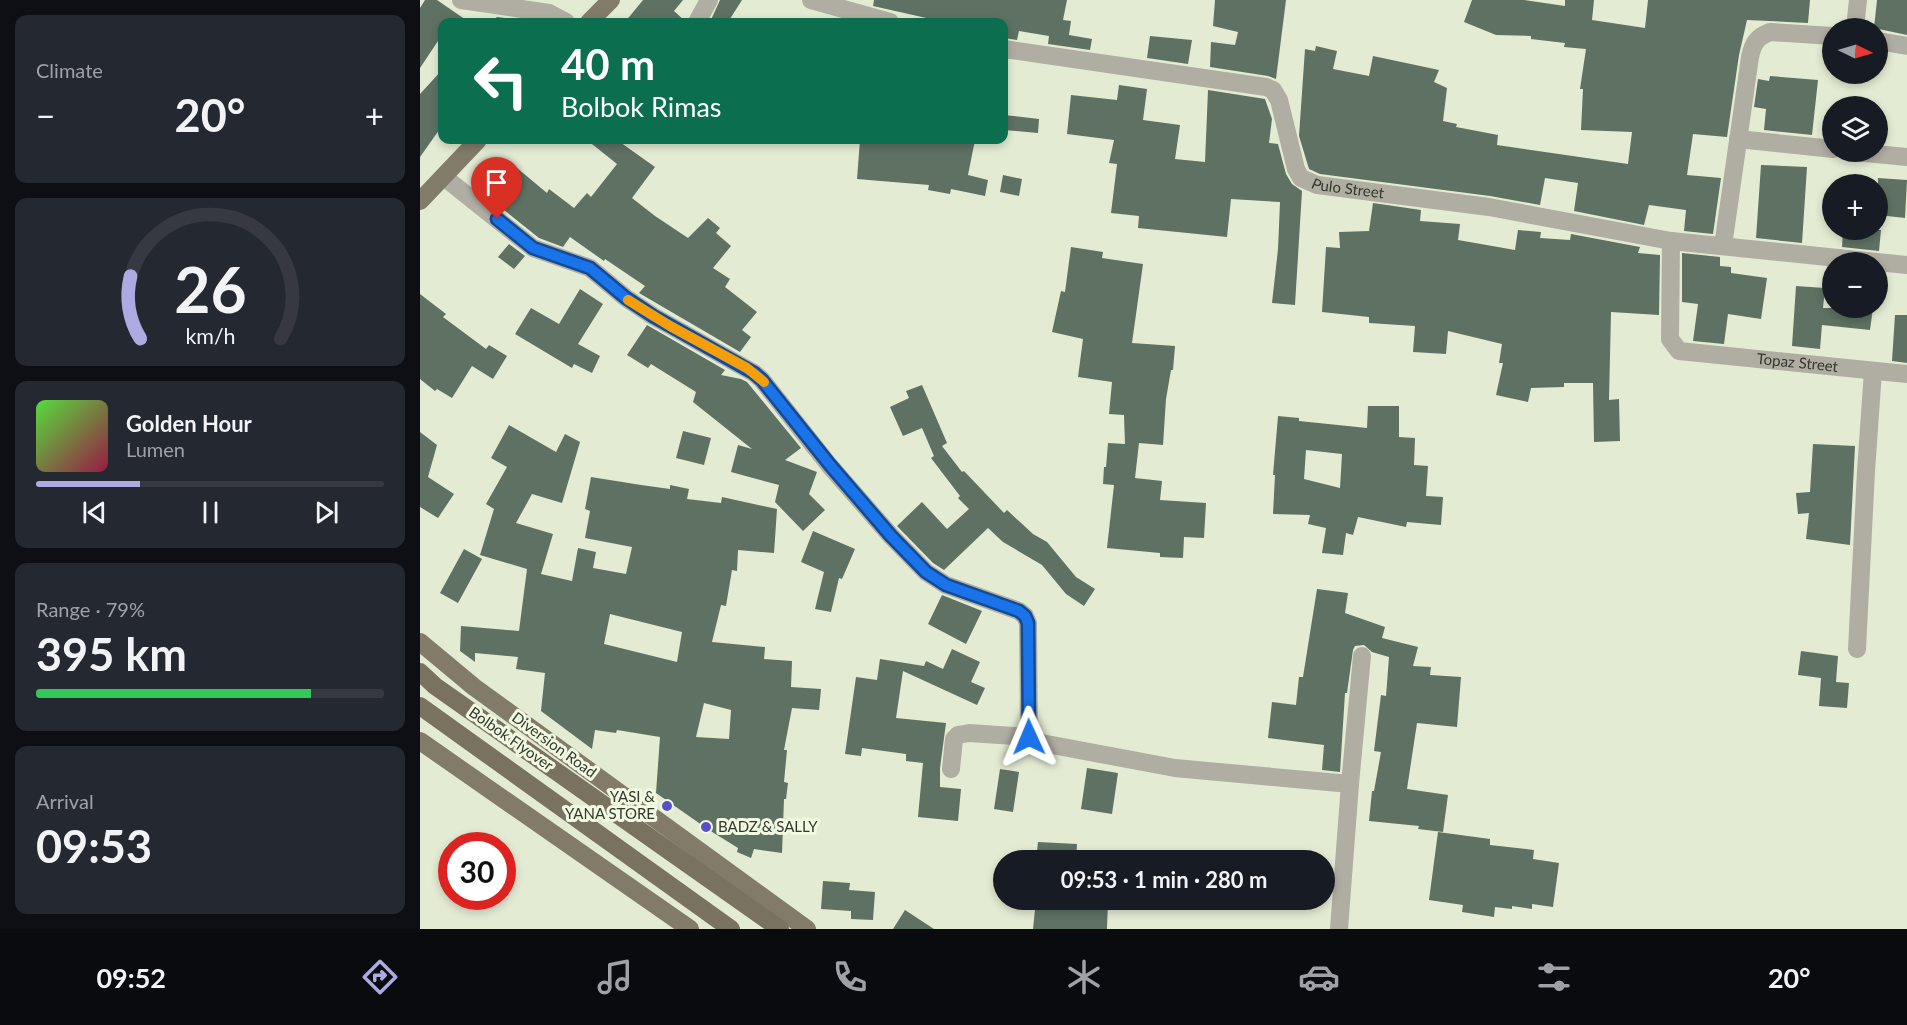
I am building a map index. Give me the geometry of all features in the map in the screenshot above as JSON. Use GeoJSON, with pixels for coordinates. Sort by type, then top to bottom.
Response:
{"type":"FeatureCollection","features":[{"type":"Feature","properties":{"kind":"highway","name":"Bolbok Flyover"},"geometry":{"type":"LineString","coordinates":[[420,672],[435,686],[780,929]]}},
{"type":"Feature","properties":{"kind":"highway","name":"Bolbok Flyover"},"geometry":{"type":"LineString","coordinates":[[420,706],[731,929]]}},
{"type":"Feature","properties":{"kind":"main road"},"geometry":{"type":"LineString","coordinates":[[592,18],[611,0]]}},
{"type":"Feature","properties":{"kind":"main road"},"geometry":{"type":"LineString","coordinates":[[420,201],[474,144]]}},
{"type":"Feature","properties":{"kind":"main road","name":"Diversion Road"},"geometry":{"type":"LineString","coordinates":[[420,642],[474,687],[807,929]]}},
{"type":"Feature","properties":{"kind":"main road"},"geometry":{"type":"LineString","coordinates":[[420,741],[690,929]]}},
{"type":"Feature","properties":{"kind":"street"},"geometry":{"type":"LineString","coordinates":[[461,0],[549,13],[558,18]]}},
{"type":"Feature","properties":{"kind":"street"},"geometry":{"type":"LineString","coordinates":[[699,18],[709,0]]}},
{"type":"Feature","properties":{"kind":"street"},"geometry":{"type":"LineString","coordinates":[[812,0],[876,18]]}},
{"type":"Feature","properties":{"kind":"street"},"geometry":{"type":"LineString","coordinates":[[1857,18],[1858,0]]}},
{"type":"Feature","properties":{"kind":"street"},"geometry":{"type":"LineString","coordinates":[[1723,246],[1752,48],[1755,41],[1770,32],[1822,35]]}},
{"type":"Feature","properties":{"kind":"street"},"geometry":{"type":"LineString","coordinates":[[1888,43],[1907,46]]}},
{"type":"Feature","properties":{"kind":"street","name":"Pulo Street"},"geometry":{"type":"LineString","coordinates":[[1008,50],[1266,87],[1273,90],[1279,100],[1296,169],[1301,178],[1317,186],[1489,207],[1671,242],[1907,265]]}},
{"type":"Feature","properties":{"kind":"street"},"geometry":{"type":"LineString","coordinates":[[1738,139],[1822,148]]}},
{"type":"Feature","properties":{"kind":"street"},"geometry":{"type":"LineString","coordinates":[[1888,155],[1907,157]]}},
{"type":"Feature","properties":{"kind":"street"},"geometry":{"type":"LineString","coordinates":[[444,177],[533,248],[590,268],[626,298],[653,316],[754,373],[891,536],[926,572],[946,585],[1019,611],[1025,616],[1028,623],[1029,737]]}},
{"type":"Feature","properties":{"kind":"street","name":"Topaz Street"},"geometry":{"type":"LineString","coordinates":[[1671,242],[1670,339],[1679,351],[1907,374]]}},
{"type":"Feature","properties":{"kind":"street"},"geometry":{"type":"LineString","coordinates":[[1857,649],[1873,371]]}},
{"type":"Feature","properties":{"kind":"street"},"geometry":{"type":"LineString","coordinates":[[1339,929],[1362,656]]}},
{"type":"Feature","properties":{"kind":"street"},"geometry":{"type":"LineString","coordinates":[[951,770],[953,744],[958,735],[964,733],[1029,737],[1035,742],[1174,768],[1350,784]]}},
{"type":"Feature","properties":{"kind":"building"},"geometry":{"type":"Polygon","coordinates":[[[425,0],[437,0],[463,18],[438,18],[438,41],[420,68],[420,8],[425,0]]]}},
{"type":"Feature","properties":{"kind":"building"},"geometry":{"type":"Polygon","coordinates":[[[643,0],[683,0],[674,11],[682,18],[628,18],[643,0]]]}},
{"type":"Feature","properties":{"kind":"building"},"geometry":{"type":"Polygon","coordinates":[[[720,0],[742,0],[731,18],[712,18],[720,0]]]}},
{"type":"Feature","properties":{"kind":"building"},"geometry":{"type":"Polygon","coordinates":[[[874,0],[1067,0],[1063,20],[1071,21],[1069,35],[1092,39],[1090,50],[1048,44],[1049,36],[1019,31],[1017,40],[1008,39],[1008,18],[926,18],[873,6],[874,0]]]}},
{"type":"Feature","properties":{"kind":"building"},"geometry":{"type":"Polygon","coordinates":[[[1215,0],[1286,0],[1276,79],[1210,67],[1211,42],[1235,45],[1238,32],[1213,26],[1215,0]]]}},
{"type":"Feature","properties":{"kind":"building"},"geometry":{"type":"Polygon","coordinates":[[[1472,0],[1524,0],[1565,6],[1565,0],[1594,0],[1592,20],[1645,28],[1648,0],[1810,0],[1808,23],[1747,20],[1739,55],[1727,137],[1693,134],[1687,175],[1721,178],[1713,234],[1684,231],[1686,210],[1649,205],[1644,225],[1574,211],[1578,183],[1545,178],[1540,205],[1490,196],[1320,174],[1309,169],[1299,136],[1305,49],[1315,51],[1316,46],[1337,51],[1333,69],[1369,76],[1373,56],[1439,70],[1434,82],[1447,88],[1443,121],[1457,124],[1456,127],[1498,135],[1497,145],[1628,164],[1632,132],[1581,130],[1583,89],[1580,89],[1586,49],[1564,47],[1565,43],[1531,39],[1531,36],[1496,35],[1464,22],[1472,0]]]}},
{"type":"Feature","properties":{"kind":"building"},"geometry":{"type":"Polygon","coordinates":[[[1877,0],[1907,0],[1907,35],[1888,31],[1888,18],[1875,18],[1877,0]]]}},
{"type":"Feature","properties":{"kind":"building"},"geometry":{"type":"Polygon","coordinates":[[[1150,36],[1192,40],[1188,64],[1147,58],[1150,36]]]}},
{"type":"Feature","properties":{"kind":"building"},"geometry":{"type":"Polygon","coordinates":[[[438,74],[438,132],[420,157],[420,94],[438,74]]]}},
{"type":"Feature","properties":{"kind":"building"},"geometry":{"type":"Polygon","coordinates":[[[1770,76],[1818,80],[1812,135],[1764,130],[1766,109],[1754,107],[1758,79],[1769,81],[1770,76]]]}},
{"type":"Feature","properties":{"kind":"building"},"geometry":{"type":"Polygon","coordinates":[[[1119,85],[1147,89],[1143,120],[1180,125],[1175,159],[1205,162],[1208,90],[1265,99],[1272,119],[1269,143],[1278,144],[1286,174],[1292,184],[1302,191],[1295,305],[1272,303],[1280,202],[1231,199],[1227,237],[1138,228],[1139,216],[1111,213],[1117,164],[1109,163],[1114,140],[1067,134],[1071,95],[1117,100],[1119,85]]]}},
{"type":"Feature","properties":{"kind":"building"},"geometry":{"type":"Polygon","coordinates":[[[1008,115],[1039,119],[1038,133],[1008,130],[1008,115]]]}},
{"type":"Feature","properties":{"kind":"building"},"geometry":{"type":"Polygon","coordinates":[[[592,144],[623,144],[655,167],[632,198],[688,238],[708,218],[720,228],[716,233],[731,246],[713,268],[730,279],[725,287],[757,312],[742,330],[751,337],[740,352],[639,293],[645,286],[570,237],[563,247],[539,238],[484,194],[495,181],[502,186],[517,168],[547,193],[549,189],[574,208],[587,193],[591,197],[617,164],[592,144]]]}},
{"type":"Feature","properties":{"kind":"building"},"geometry":{"type":"Polygon","coordinates":[[[860,144],[974,144],[968,175],[988,180],[985,196],[951,189],[950,194],[928,190],[929,185],[857,179],[860,144]]]}},
{"type":"Feature","properties":{"kind":"building"},"geometry":{"type":"Polygon","coordinates":[[[1761,165],[1807,167],[1802,243],[1756,238],[1761,165]]]}},
{"type":"Feature","properties":{"kind":"building"},"geometry":{"type":"Polygon","coordinates":[[[1003,175],[1022,179],[1019,196],[1000,192],[1003,175]]]}},
{"type":"Feature","properties":{"kind":"building"},"geometry":{"type":"Polygon","coordinates":[[[1888,179],[1907,180],[1905,218],[1888,216],[1888,179]]]}},
{"type":"Feature","properties":{"kind":"building"},"geometry":{"type":"Polygon","coordinates":[[[1373,203],[1421,210],[1420,221],[1460,224],[1458,240],[1515,250],[1518,230],[1541,232],[1540,238],[1570,240],[1571,234],[1640,247],[1638,253],[1660,255],[1659,315],[1611,312],[1609,400],[1619,399],[1620,441],[1594,442],[1593,383],[1564,383],[1564,387],[1531,388],[1528,402],[1496,395],[1503,363],[1499,363],[1502,344],[1448,331],[1446,354],[1413,352],[1415,326],[1369,323],[1369,317],[1322,312],[1326,247],[1340,248],[1339,232],[1369,231],[1373,203]]]}},
{"type":"Feature","properties":{"kind":"building"},"geometry":{"type":"Polygon","coordinates":[[[1842,240],[1880,240],[1879,251],[1842,247],[1842,240]]]}},
{"type":"Feature","properties":{"kind":"building"},"geometry":{"type":"Polygon","coordinates":[[[509,244],[525,256],[514,269],[498,257],[509,244]]]}},
{"type":"Feature","properties":{"kind":"building"},"geometry":{"type":"Polygon","coordinates":[[[1071,247],[1103,252],[1102,258],[1143,264],[1132,343],[1175,346],[1173,370],[1171,370],[1166,399],[1163,445],[1139,443],[1135,478],[1162,481],[1160,500],[1206,503],[1204,538],[1184,537],[1183,558],[1160,557],[1160,553],[1107,548],[1114,485],[1103,484],[1104,467],[1106,467],[1108,443],[1125,444],[1124,415],[1109,414],[1112,382],[1078,377],[1083,339],[1052,332],[1061,291],[1065,292],[1071,247]]]}},
{"type":"Feature","properties":{"kind":"building"},"geometry":{"type":"Polygon","coordinates":[[[1682,253],[1720,257],[1720,266],[1731,267],[1731,273],[1767,278],[1761,319],[1728,314],[1724,344],[1693,341],[1698,304],[1682,302],[1682,253]]]}},
{"type":"Feature","properties":{"kind":"building"},"geometry":{"type":"Polygon","coordinates":[[[1796,286],[1822,288],[1822,318],[1872,318],[1870,330],[1822,325],[1820,349],[1792,346],[1796,286]]]}},
{"type":"Feature","properties":{"kind":"building"},"geometry":{"type":"Polygon","coordinates":[[[580,289],[603,304],[578,344],[600,356],[592,373],[574,364],[572,368],[515,334],[531,308],[559,324],[580,289]]]}},
{"type":"Feature","properties":{"kind":"building"},"geometry":{"type":"Polygon","coordinates":[[[420,294],[446,314],[443,317],[486,349],[489,345],[507,356],[493,379],[472,366],[452,398],[437,389],[435,391],[420,379],[420,294]]]}},
{"type":"Feature","properties":{"kind":"building"},"geometry":{"type":"Polygon","coordinates":[[[1895,315],[1907,315],[1907,363],[1892,361],[1895,315]]]}},
{"type":"Feature","properties":{"kind":"building"},"geometry":{"type":"Polygon","coordinates":[[[647,325],[725,370],[721,375],[747,382],[801,448],[785,460],[817,472],[809,494],[825,510],[803,531],[775,502],[779,485],[731,472],[738,445],[752,449],[693,402],[696,392],[651,364],[648,368],[627,355],[647,325]]]}},
{"type":"Feature","properties":{"kind":"building"},"geometry":{"type":"Polygon","coordinates":[[[922,385],[947,443],[942,446],[962,472],[964,471],[1004,513],[1007,510],[1033,534],[1047,542],[1076,577],[1095,589],[1084,606],[1066,594],[1042,565],[1003,542],[988,528],[944,570],[933,563],[897,526],[922,502],[947,529],[969,509],[958,498],[960,496],[931,458],[934,456],[922,428],[903,436],[890,407],[909,398],[906,391],[922,385]]]}},
{"type":"Feature","properties":{"kind":"building"},"geometry":{"type":"Polygon","coordinates":[[[1368,406],[1399,406],[1399,437],[1415,438],[1414,465],[1428,466],[1426,496],[1443,497],[1441,525],[1407,522],[1406,527],[1358,517],[1353,535],[1346,533],[1343,555],[1322,553],[1326,528],[1308,524],[1310,515],[1273,514],[1275,475],[1273,475],[1278,416],[1299,418],[1299,421],[1367,428],[1368,406]],[[1306,450],[1304,479],[1340,488],[1342,454],[1306,450]]]}},
{"type":"Feature","properties":{"kind":"building"},"geometry":{"type":"Polygon","coordinates":[[[509,425],[556,452],[565,434],[580,442],[562,503],[532,494],[516,523],[553,534],[541,574],[572,581],[578,548],[596,552],[593,568],[626,574],[632,547],[585,538],[590,511],[585,509],[591,477],[670,489],[670,485],[689,489],[687,499],[721,503],[722,497],[777,509],[774,553],[738,550],[737,571],[732,570],[726,606],[721,605],[712,642],[765,647],[764,659],[792,661],[791,687],[821,689],[819,710],[792,708],[784,750],[787,750],[784,782],[788,783],[786,799],[784,799],[782,853],[754,849],[751,858],[737,852],[738,848],[656,793],[660,737],[617,730],[616,733],[595,730],[592,749],[541,711],[545,673],[516,669],[518,657],[475,653],[475,662],[460,651],[461,626],[519,631],[527,569],[480,555],[494,509],[486,504],[507,467],[491,458],[509,425]],[[610,614],[604,644],[677,662],[682,632],[610,614]],[[704,703],[696,737],[729,739],[731,710],[704,703]]]}},
{"type":"Feature","properties":{"kind":"building"},"geometry":{"type":"Polygon","coordinates":[[[683,431],[711,438],[704,465],[676,458],[683,431]]]}},
{"type":"Feature","properties":{"kind":"building"},"geometry":{"type":"Polygon","coordinates":[[[420,432],[437,445],[428,477],[454,494],[438,518],[420,507],[420,432]]]}},
{"type":"Feature","properties":{"kind":"building"},"geometry":{"type":"Polygon","coordinates":[[[1813,444],[1855,446],[1850,545],[1806,539],[1809,513],[1798,514],[1796,493],[1810,492],[1813,444]]]}},
{"type":"Feature","properties":{"kind":"building"},"geometry":{"type":"Polygon","coordinates":[[[813,531],[855,549],[842,579],[839,578],[831,612],[815,609],[824,572],[801,562],[813,531]]]}},
{"type":"Feature","properties":{"kind":"building"},"geometry":{"type":"Polygon","coordinates":[[[464,549],[482,559],[458,603],[440,593],[464,549]]]}},
{"type":"Feature","properties":{"kind":"building"},"geometry":{"type":"Polygon","coordinates":[[[1317,589],[1348,593],[1345,613],[1385,627],[1382,638],[1418,647],[1413,666],[1431,667],[1430,675],[1461,677],[1457,727],[1417,723],[1407,789],[1448,795],[1443,832],[1418,829],[1419,826],[1369,821],[1372,791],[1374,791],[1381,752],[1374,751],[1381,695],[1386,696],[1389,657],[1372,652],[1364,645],[1355,646],[1353,650],[1347,693],[1345,693],[1340,772],[1322,770],[1324,745],[1268,738],[1272,702],[1296,705],[1299,677],[1303,677],[1317,589]]]}},
{"type":"Feature","properties":{"kind":"building"},"geometry":{"type":"Polygon","coordinates":[[[942,595],[982,611],[966,644],[928,624],[942,595]]]}},
{"type":"Feature","properties":{"kind":"building"},"geometry":{"type":"Polygon","coordinates":[[[952,649],[980,662],[971,682],[985,688],[977,705],[903,671],[896,718],[946,723],[940,787],[961,789],[958,821],[918,817],[923,763],[906,761],[906,754],[862,748],[861,756],[845,754],[856,677],[877,680],[880,659],[924,666],[926,661],[943,669],[952,649]]]}},
{"type":"Feature","properties":{"kind":"building"},"geometry":{"type":"Polygon","coordinates":[[[1801,651],[1838,656],[1836,682],[1849,683],[1847,708],[1819,706],[1821,678],[1798,675],[1801,651]]]}},
{"type":"Feature","properties":{"kind":"building"},"geometry":{"type":"Polygon","coordinates":[[[1087,768],[1118,773],[1112,814],[1081,809],[1087,768]]]}},
{"type":"Feature","properties":{"kind":"building"},"geometry":{"type":"Polygon","coordinates":[[[1000,769],[1019,772],[1013,812],[994,809],[1000,769]]]}},
{"type":"Feature","properties":{"kind":"building"},"geometry":{"type":"Polygon","coordinates":[[[1438,832],[1490,839],[1490,845],[1534,850],[1533,859],[1559,863],[1553,907],[1532,904],[1532,909],[1512,906],[1512,909],[1495,907],[1494,917],[1462,912],[1463,905],[1429,900],[1438,832]]]}},
{"type":"Feature","properties":{"kind":"building"},"geometry":{"type":"Polygon","coordinates":[[[1038,842],[1077,844],[1077,850],[1037,850],[1038,842]]]}},
{"type":"Feature","properties":{"kind":"building"},"geometry":{"type":"Polygon","coordinates":[[[823,881],[850,883],[849,890],[875,892],[873,920],[851,919],[851,911],[821,909],[823,881]]]}},
{"type":"Feature","properties":{"kind":"building"},"geometry":{"type":"Polygon","coordinates":[[[905,910],[934,929],[893,929],[905,910]]]}},
{"type":"Feature","properties":{"kind":"building"},"geometry":{"type":"Polygon","coordinates":[[[1035,910],[1108,910],[1107,929],[1033,929],[1035,910]]]}},
{"type":"Feature","properties":{"kind":"slow traffic"},"geometry":{"type":"LineString","coordinates":[[628,300],[704,346],[747,368],[764,382]]}},
{"type":"Feature","properties":{"kind":"place","name":"YASI & YANA STORE"},"geometry":{"type":"Point","coordinates":[667,806]}},
{"type":"Feature","properties":{"kind":"place","name":"BADZ & SALLY"},"geometry":{"type":"Point","coordinates":[706,827]}},
{"type":"Feature","properties":{"kind":"route"},"geometry":{"type":"LineString","coordinates":[[497,219],[533,248],[590,268],[637,306],[754,373],[891,536],[926,572],[946,585],[1019,611],[1025,616],[1028,623],[1029,737]]}}]}
